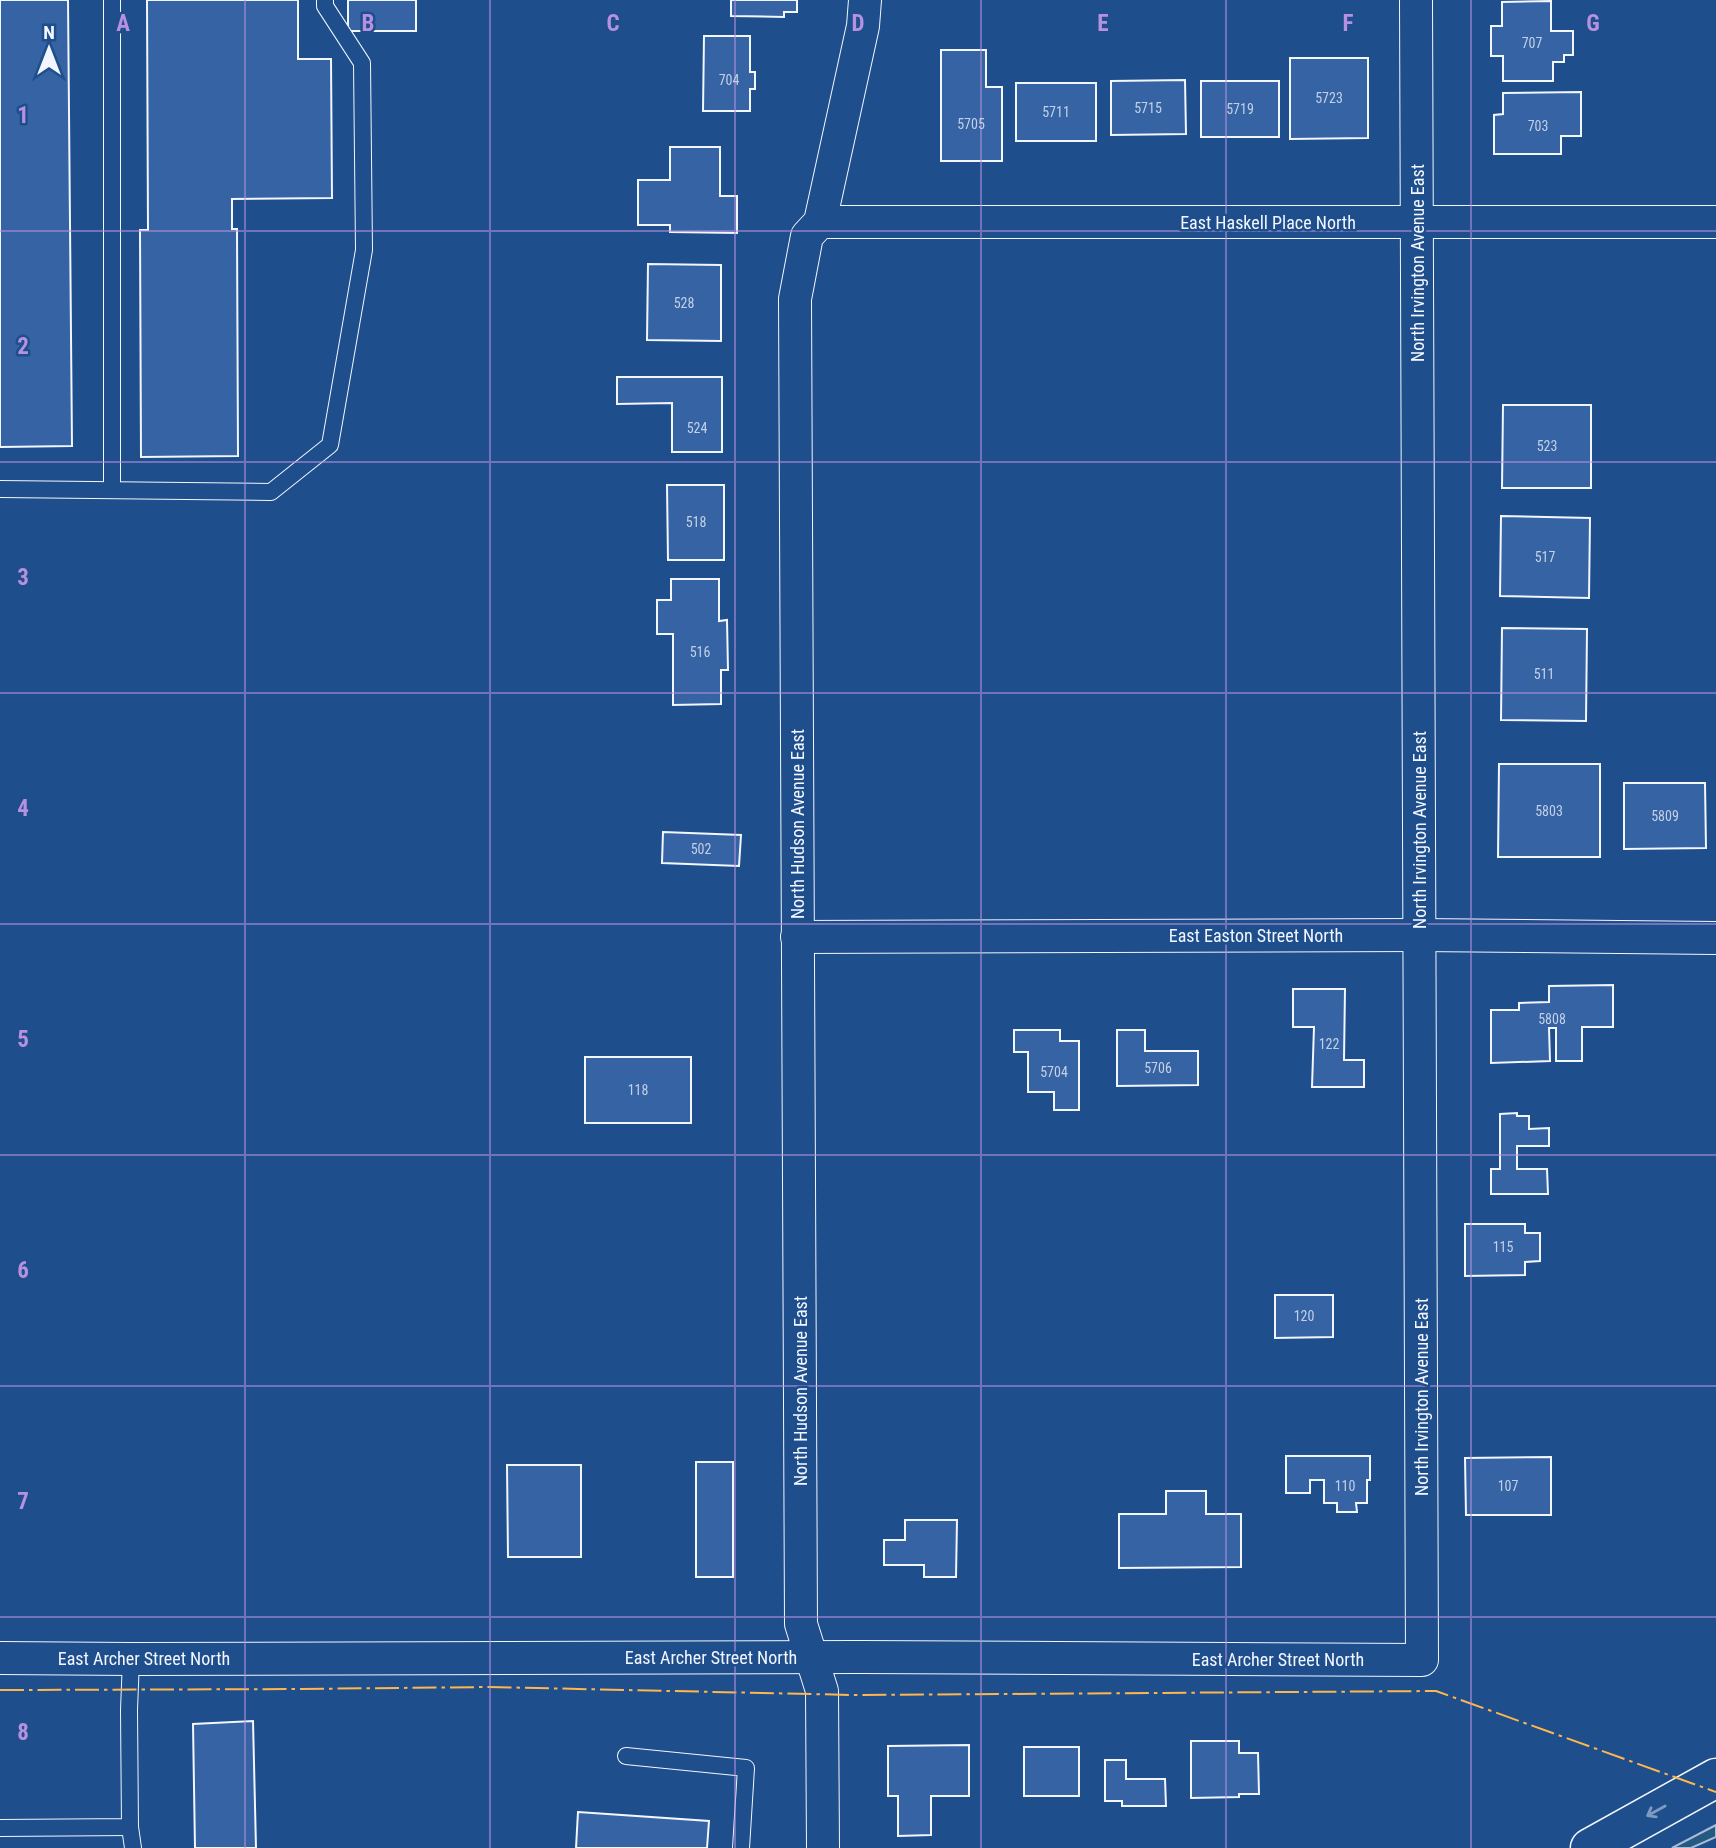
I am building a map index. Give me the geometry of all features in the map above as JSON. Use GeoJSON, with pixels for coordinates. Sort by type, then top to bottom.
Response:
{"type":"FeatureCollection","features":[{"type":"Feature","properties":{"kind":"highway"},"geometry":{"type":"LineString","coordinates":[[1590,1848],[1716,1778]]}},
{"type":"Feature","properties":{"kind":"street","name":"North Hudson Avenue East"},"geometry":{"type":"LineString","coordinates":[[823,1848],[822,1691],[801,1624],[795,299],[807,236],[820,222],[863,26],[865,0]]}},
{"type":"Feature","properties":{"kind":"street","name":"North Irvington Avenue East"},"geometry":{"type":"LineString","coordinates":[[1416,0],[1422,1660]]}},
{"type":"Feature","properties":{"kind":"street","name":"East Haskell Place North"},"geometry":{"type":"LineString","coordinates":[[820,222],[1716,222]]}},
{"type":"Feature","properties":{"kind":"street","name":"East Easton Street North"},"geometry":{"type":"LineString","coordinates":[[797,937],[1419,935],[1716,938]]}},
{"type":"Feature","properties":{"kind":"street","name":"East Archer Street North"},"geometry":{"type":"LineString","coordinates":[[0,1658],[812,1657],[1422,1660]]}},
{"type":"Feature","properties":{"kind":"lane"},"geometry":{"type":"LineString","coordinates":[[112,0],[112,490]]}},
{"type":"Feature","properties":{"kind":"lane"},"geometry":{"type":"LineString","coordinates":[[0,489],[271,492],[330,445],[363,250],[362,63],[325,6],[325,0]]}},
{"type":"Feature","properties":{"kind":"lane"},"geometry":{"type":"LineString","coordinates":[[131,1659],[130,1827],[133,1848]]}},
{"type":"Feature","properties":{"kind":"lane"},"geometry":{"type":"LineString","coordinates":[[626,1756],[746,1768],[741,1848]]}},
{"type":"Feature","properties":{"kind":"lane"},"geometry":{"type":"LineString","coordinates":[[0,1828],[130,1827]]}},
{"type":"Feature","properties":{"kind":"shaded area"},"geometry":{"type":"Polygon","coordinates":[[[1716,1825],[1716,1837],[1691,1848],[1672,1848],[1716,1825]]]}},
{"type":"Feature","properties":{"kind":"building"},"geometry":{"type":"Polygon","coordinates":[[[0,0],[68,0],[72,446],[0,447],[0,0]]]}},
{"type":"Feature","properties":{"kind":"building"},"geometry":{"type":"Polygon","coordinates":[[[147,0],[298,0],[298,59],[331,59],[332,198],[232,199],[232,229],[237,229],[238,456],[141,457],[140,230],[148,230],[147,0]]]}},
{"type":"Feature","properties":{"kind":"building"},"geometry":{"type":"Polygon","coordinates":[[[348,0],[416,0],[416,31],[348,31],[348,0]]]}},
{"type":"Feature","properties":{"kind":"building"},"geometry":{"type":"Polygon","coordinates":[[[731,0],[797,0],[797,12],[784,12],[784,17],[731,16],[731,0]]]}},
{"type":"Feature","properties":{"kind":"building"},"geometry":{"type":"Polygon","coordinates":[[[1551,1],[1551,31],[1573,31],[1573,55],[1564,55],[1564,62],[1553,62],[1553,81],[1503,81],[1503,56],[1491,56],[1491,26],[1502,26],[1502,2],[1551,1]]]}},
{"type":"Feature","properties":{"kind":"building"},"geometry":{"type":"Polygon","coordinates":[[[704,36],[750,36],[750,72],[755,72],[755,89],[750,89],[750,111],[703,111],[704,36]]]}},
{"type":"Feature","properties":{"kind":"building"},"geometry":{"type":"Polygon","coordinates":[[[941,50],[986,50],[986,87],[1002,87],[1002,161],[941,161],[941,50]]]}},
{"type":"Feature","properties":{"kind":"building"},"geometry":{"type":"Polygon","coordinates":[[[1290,58],[1368,58],[1368,138],[1290,139],[1290,58]]]}},
{"type":"Feature","properties":{"kind":"building"},"geometry":{"type":"Polygon","coordinates":[[[1185,80],[1186,134],[1111,135],[1111,81],[1185,80]]]}},
{"type":"Feature","properties":{"kind":"building"},"geometry":{"type":"Polygon","coordinates":[[[1201,81],[1279,81],[1279,137],[1201,137],[1201,81]]]}},
{"type":"Feature","properties":{"kind":"building"},"geometry":{"type":"Polygon","coordinates":[[[1016,83],[1096,83],[1096,141],[1016,141],[1016,83]]]}},
{"type":"Feature","properties":{"kind":"building"},"geometry":{"type":"Polygon","coordinates":[[[1581,92],[1581,136],[1561,136],[1561,154],[1494,154],[1494,115],[1503,114],[1503,93],[1581,92]]]}},
{"type":"Feature","properties":{"kind":"building"},"geometry":{"type":"Polygon","coordinates":[[[670,147],[720,147],[720,196],[737,196],[737,233],[670,232],[670,225],[638,225],[638,180],[670,180],[670,147]]]}},
{"type":"Feature","properties":{"kind":"building"},"geometry":{"type":"Polygon","coordinates":[[[648,264],[721,265],[721,341],[647,340],[648,264]]]}},
{"type":"Feature","properties":{"kind":"building"},"geometry":{"type":"Polygon","coordinates":[[[617,377],[722,377],[722,452],[672,452],[672,403],[617,404],[617,377]]]}},
{"type":"Feature","properties":{"kind":"building"},"geometry":{"type":"Polygon","coordinates":[[[1503,405],[1591,405],[1591,488],[1502,488],[1503,405]]]}},
{"type":"Feature","properties":{"kind":"building"},"geometry":{"type":"Polygon","coordinates":[[[667,485],[724,485],[724,560],[668,560],[667,485]]]}},
{"type":"Feature","properties":{"kind":"building"},"geometry":{"type":"Polygon","coordinates":[[[1501,516],[1590,518],[1589,598],[1500,596],[1501,516]]]}},
{"type":"Feature","properties":{"kind":"building"},"geometry":{"type":"Polygon","coordinates":[[[671,579],[719,579],[719,621],[727,620],[728,670],[721,670],[721,704],[673,705],[673,634],[657,634],[657,600],[671,600],[671,579]]]}},
{"type":"Feature","properties":{"kind":"building"},"geometry":{"type":"Polygon","coordinates":[[[1502,628],[1587,629],[1586,721],[1501,720],[1502,628]]]}},
{"type":"Feature","properties":{"kind":"building"},"geometry":{"type":"Polygon","coordinates":[[[1499,764],[1600,764],[1600,857],[1498,857],[1499,764]]]}},
{"type":"Feature","properties":{"kind":"building"},"geometry":{"type":"Polygon","coordinates":[[[1624,783],[1705,783],[1706,848],[1624,849],[1624,783]]]}},
{"type":"Feature","properties":{"kind":"building"},"geometry":{"type":"Polygon","coordinates":[[[663,832],[741,835],[739,866],[662,863],[663,832]]]}},
{"type":"Feature","properties":{"kind":"building"},"geometry":{"type":"Polygon","coordinates":[[[1613,985],[1613,1027],[1582,1027],[1582,1061],[1556,1061],[1556,1028],[1549,1028],[1550,1061],[1491,1063],[1491,1010],[1519,1010],[1519,1003],[1549,1002],[1549,986],[1613,985]]]}},
{"type":"Feature","properties":{"kind":"building"},"geometry":{"type":"Polygon","coordinates":[[[1293,989],[1345,989],[1344,1060],[1364,1060],[1364,1087],[1312,1087],[1314,1027],[1293,1027],[1293,989]]]}},
{"type":"Feature","properties":{"kind":"building"},"geometry":{"type":"Polygon","coordinates":[[[1014,1030],[1060,1030],[1060,1041],[1079,1041],[1079,1110],[1054,1110],[1054,1092],[1028,1092],[1028,1052],[1014,1052],[1014,1030]]]}},
{"type":"Feature","properties":{"kind":"building"},"geometry":{"type":"Polygon","coordinates":[[[1117,1030],[1145,1030],[1145,1051],[1198,1051],[1198,1085],[1117,1086],[1117,1030]]]}},
{"type":"Feature","properties":{"kind":"building"},"geometry":{"type":"Polygon","coordinates":[[[585,1057],[691,1057],[691,1123],[585,1123],[585,1057]]]}},
{"type":"Feature","properties":{"kind":"building"},"geometry":{"type":"Polygon","coordinates":[[[1517,1113],[1517,1116],[1529,1116],[1529,1129],[1549,1128],[1549,1146],[1517,1146],[1517,1169],[1547,1169],[1548,1194],[1491,1194],[1491,1169],[1500,1169],[1500,1114],[1517,1113]]]}},
{"type":"Feature","properties":{"kind":"building"},"geometry":{"type":"Polygon","coordinates":[[[1465,1224],[1525,1224],[1525,1233],[1540,1233],[1540,1261],[1525,1262],[1525,1275],[1465,1276],[1465,1224]]]}},
{"type":"Feature","properties":{"kind":"building"},"geometry":{"type":"Polygon","coordinates":[[[1275,1295],[1333,1295],[1333,1337],[1275,1338],[1275,1295]]]}},
{"type":"Feature","properties":{"kind":"building"},"geometry":{"type":"Polygon","coordinates":[[[1286,1456],[1370,1456],[1367,1503],[1356,1503],[1357,1512],[1337,1512],[1337,1503],[1324,1503],[1324,1480],[1310,1480],[1310,1493],[1286,1493],[1286,1456]]]}},
{"type":"Feature","properties":{"kind":"building"},"geometry":{"type":"Polygon","coordinates":[[[1551,1457],[1551,1515],[1466,1515],[1465,1458],[1551,1457]]]}},
{"type":"Feature","properties":{"kind":"building"},"geometry":{"type":"Polygon","coordinates":[[[696,1462],[733,1462],[733,1577],[696,1577],[696,1462]]]}},
{"type":"Feature","properties":{"kind":"building"},"geometry":{"type":"Polygon","coordinates":[[[507,1465],[581,1465],[581,1557],[508,1557],[507,1465]]]}},
{"type":"Feature","properties":{"kind":"building"},"geometry":{"type":"Polygon","coordinates":[[[1166,1491],[1206,1491],[1206,1514],[1241,1514],[1241,1567],[1119,1568],[1119,1514],[1166,1514],[1166,1491]]]}},
{"type":"Feature","properties":{"kind":"building"},"geometry":{"type":"Polygon","coordinates":[[[905,1520],[957,1520],[956,1577],[924,1577],[924,1565],[884,1565],[884,1540],[905,1540],[905,1520]]]}},
{"type":"Feature","properties":{"kind":"building"},"geometry":{"type":"Polygon","coordinates":[[[253,1721],[256,1848],[195,1848],[193,1724],[253,1721]]]}},
{"type":"Feature","properties":{"kind":"building"},"geometry":{"type":"Polygon","coordinates":[[[1191,1741],[1239,1741],[1239,1753],[1258,1753],[1259,1794],[1191,1798],[1191,1741]]]}},
{"type":"Feature","properties":{"kind":"building"},"geometry":{"type":"Polygon","coordinates":[[[969,1745],[969,1796],[931,1796],[931,1835],[898,1836],[898,1796],[888,1796],[888,1746],[969,1745]]]}},
{"type":"Feature","properties":{"kind":"building"},"geometry":{"type":"Polygon","coordinates":[[[1024,1747],[1079,1747],[1079,1796],[1024,1796],[1024,1747]]]}},
{"type":"Feature","properties":{"kind":"building"},"geometry":{"type":"Polygon","coordinates":[[[1105,1760],[1126,1760],[1126,1779],[1165,1779],[1166,1806],[1122,1806],[1122,1801],[1105,1801],[1105,1760]]]}},
{"type":"Feature","properties":{"kind":"building"},"geometry":{"type":"Polygon","coordinates":[[[578,1812],[709,1821],[707,1848],[576,1848],[578,1812]]]}},
{"type":"Feature","properties":{"kind":"power"},"geometry":{"type":"LineString","coordinates":[[0,1690],[489,1687],[854,1695],[1436,1691],[1716,1792]]}}]}
